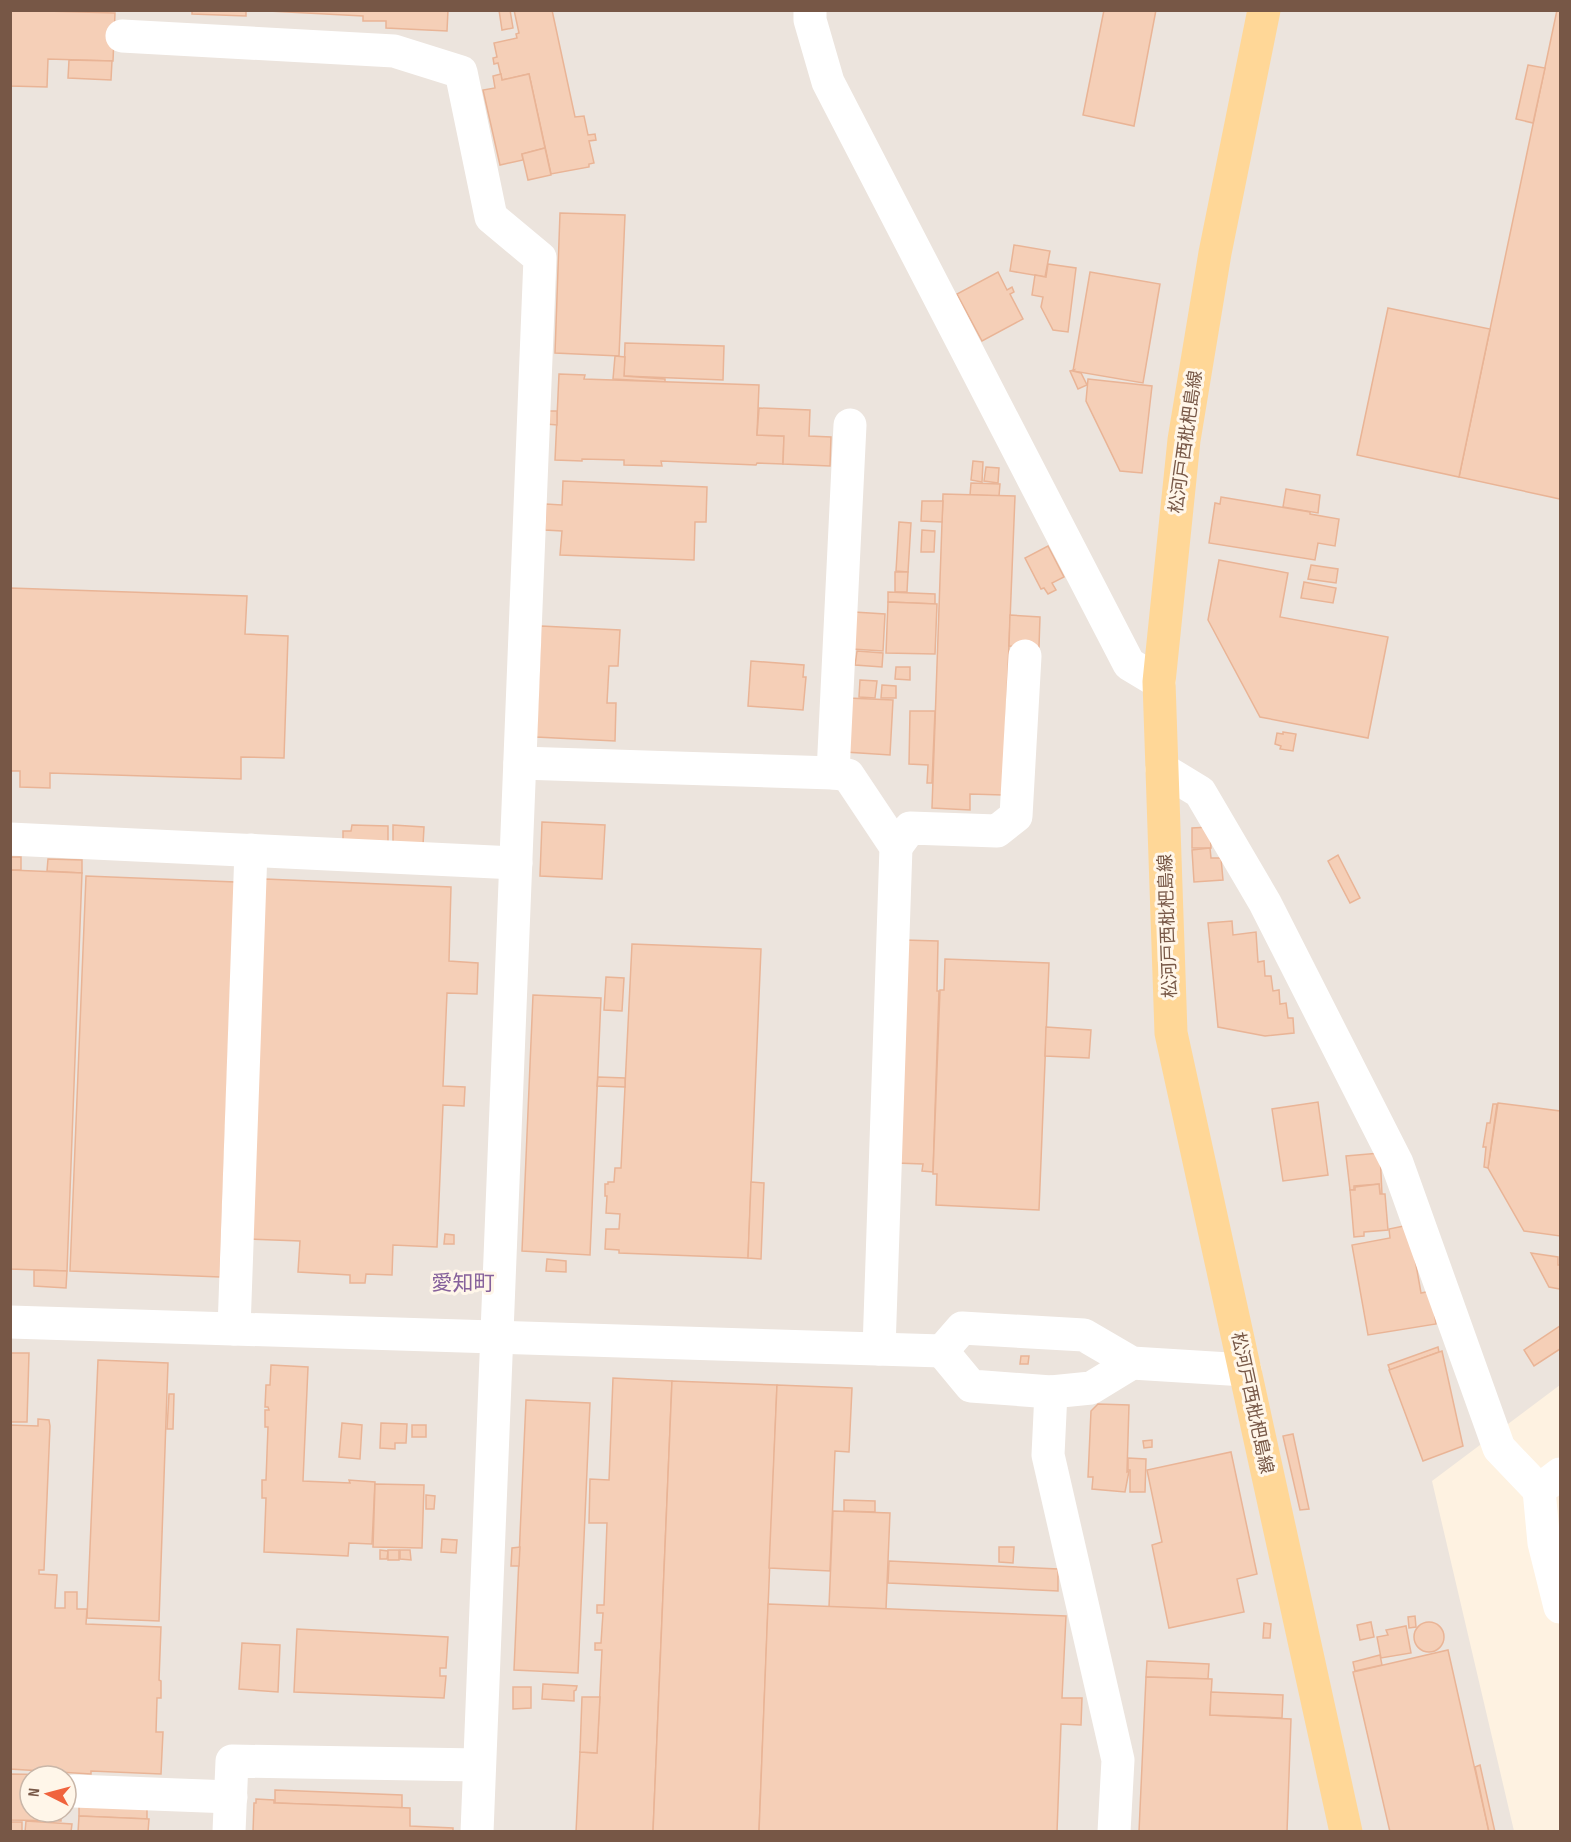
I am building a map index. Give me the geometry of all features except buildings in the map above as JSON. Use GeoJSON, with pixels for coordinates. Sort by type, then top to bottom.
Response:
{"type":"FeatureCollection","features":[{"type":"Feature","properties":{"kind":"main road","name":"松河戸西枇杷島線"},"geometry":{"type":"LineString","coordinates":[[1264,10],[1215,253],[1184,440],[1159,682],[1171,1033],[1346,1832]]}},
{"type":"Feature","properties":{"kind":"street"},"geometry":{"type":"LineString","coordinates":[[810,10],[810,20],[828,82],[1123,653],[1129,664],[1159,682]]}},
{"type":"Feature","properties":{"kind":"street"},"geometry":{"type":"LineString","coordinates":[[122,36],[394,51],[461,72],[491,216],[540,258],[477,1832]]}},
{"type":"Feature","properties":{"kind":"street"},"geometry":{"type":"LineString","coordinates":[[833,773],[850,425]]}},
{"type":"Feature","properties":{"kind":"street"},"geometry":{"type":"LineString","coordinates":[[879,1349],[896,847],[910,828],[997,831],[1016,816],[1025,656]]}},
{"type":"Feature","properties":{"kind":"street"},"geometry":{"type":"LineString","coordinates":[[520,763],[849,775],[896,847]]}},
{"type":"Feature","properties":{"kind":"street"},"geometry":{"type":"LineString","coordinates":[[1162,769],[1200,792],[1265,903],[1397,1163],[1499,1448],[1550,1482],[1544,1543],[1560,1607]]}},
{"type":"Feature","properties":{"kind":"street"},"geometry":{"type":"LineString","coordinates":[[10,839],[516,863]]}},
{"type":"Feature","properties":{"kind":"street"},"geometry":{"type":"LineString","coordinates":[[234,1329],[251,850]]}},
{"type":"Feature","properties":{"kind":"street"},"geometry":{"type":"LineString","coordinates":[[10,1322],[942,1351],[970,1386],[1051,1392],[1090,1388],[1132,1363]]}},
{"type":"Feature","properties":{"kind":"street"},"geometry":{"type":"LineString","coordinates":[[942,1351],[962,1328],[1084,1335],[1132,1363],[1245,1370]]}},
{"type":"Feature","properties":{"kind":"street"},"geometry":{"type":"LineString","coordinates":[[1051,1392],[1048,1455],[1118,1760],[1114,1832]]}},
{"type":"Feature","properties":{"kind":"street"},"geometry":{"type":"LineString","coordinates":[[229,1832],[232,1761],[479,1765]]}},
{"type":"Feature","properties":{"kind":"street"},"geometry":{"type":"LineString","coordinates":[[78,1791],[231,1797]]}},
{"type":"Feature","properties":{"kind":"shaded area"},"geometry":{"type":"Polygon","coordinates":[[[11,11],[1560,11],[1560,1385],[1432,1481],[1514,1831],[11,1832],[11,11]]]}},
{"type":"Feature","properties":{"kind":"district","name":"愛知町"},"geometry":{"type":"Point","coordinates":[463,1283]}}]}
